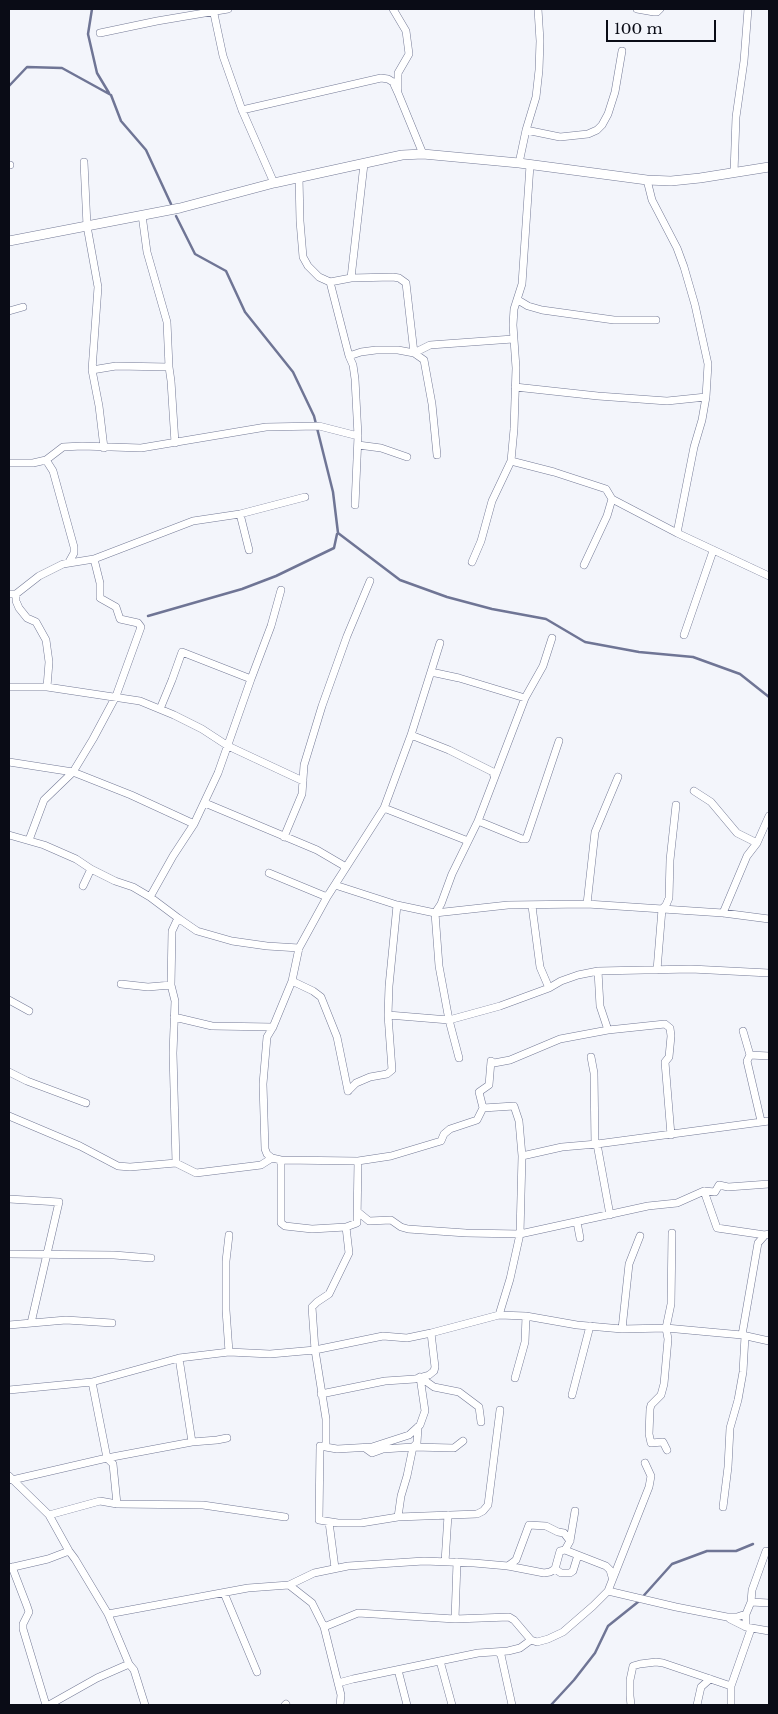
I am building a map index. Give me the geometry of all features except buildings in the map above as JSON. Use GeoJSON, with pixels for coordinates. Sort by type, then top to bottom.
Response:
{"type":"FeatureCollection","features":[{"type":"Feature","properties":{"kind":"street"},"geometry":{"type":"LineString","coordinates":[[100,33],[213,10],[228,9]]}},
{"type":"Feature","properties":{"kind":"street"},"geometry":{"type":"LineString","coordinates":[[393,9],[406,31],[409,54],[398,74],[398,93]]}},
{"type":"Feature","properties":{"kind":"street"},"geometry":{"type":"LineString","coordinates":[[519,163],[536,97],[540,70],[538,9]]}},
{"type":"Feature","properties":{"kind":"street"},"geometry":{"type":"LineString","coordinates":[[637,9],[654,12],[660,9]]}},
{"type":"Feature","properties":{"kind":"street"},"geometry":{"type":"LineString","coordinates":[[734,172],[736,117],[744,60],[748,9]]}},
{"type":"Feature","properties":{"kind":"street"},"geometry":{"type":"LineString","coordinates":[[213,10],[222,56],[242,110],[274,183]]}},
{"type":"Feature","properties":{"kind":"street"},"geometry":{"type":"LineString","coordinates":[[526,130],[560,136],[588,134],[596,130],[602,125],[608,114],[615,92],[622,51]]}},
{"type":"Feature","properties":{"kind":"street"},"geometry":{"type":"LineString","coordinates":[[242,110],[381,78],[393,82],[423,154]]}},
{"type":"Feature","properties":{"kind":"street"},"geometry":{"type":"LineString","coordinates":[[9,241],[180,208],[299,177],[402,155],[423,154],[519,163],[647,180],[681,180],[769,167]]}},
{"type":"Feature","properties":{"kind":"street"},"geometry":{"type":"LineString","coordinates":[[84,162],[88,226],[98,287],[92,370],[104,448]]}},
{"type":"Feature","properties":{"kind":"street"},"geometry":{"type":"LineString","coordinates":[[350,278],[364,164]]}},
{"type":"Feature","properties":{"kind":"street"},"geometry":{"type":"LineString","coordinates":[[472,562],[481,541],[492,501],[510,461],[516,387],[513,339],[514,309],[522,284],[530,165]]}},
{"type":"Feature","properties":{"kind":"street"},"geometry":{"type":"LineString","coordinates":[[299,177],[303,256],[308,266],[319,277],[330,282],[350,278],[393,277],[399,278],[406,283],[414,353]]}},
{"type":"Feature","properties":{"kind":"street"},"geometry":{"type":"LineString","coordinates":[[647,180],[652,200],[677,248],[695,305],[708,364],[706,397],[702,420],[694,447],[678,533]]}},
{"type":"Feature","properties":{"kind":"street"},"geometry":{"type":"LineString","coordinates":[[142,215],[147,252],[167,322],[175,443]]}},
{"type":"Feature","properties":{"kind":"street"},"geometry":{"type":"LineString","coordinates":[[330,282],[353,365],[358,436],[355,505]]}},
{"type":"Feature","properties":{"kind":"street"},"geometry":{"type":"LineString","coordinates":[[518,300],[528,306],[614,320],[656,320]]}},
{"type":"Feature","properties":{"kind":"street"},"geometry":{"type":"LineString","coordinates":[[9,312],[23,307]]}},
{"type":"Feature","properties":{"kind":"street"},"geometry":{"type":"LineString","coordinates":[[414,353],[430,345],[513,339]]}},
{"type":"Feature","properties":{"kind":"street"},"geometry":{"type":"LineString","coordinates":[[430,345],[424,360],[432,404],[437,455]]}},
{"type":"Feature","properties":{"kind":"street"},"geometry":{"type":"LineString","coordinates":[[349,356],[376,350],[398,350],[414,353],[424,360]]}},
{"type":"Feature","properties":{"kind":"street"},"geometry":{"type":"LineString","coordinates":[[92,370],[116,366],[169,367]]}},
{"type":"Feature","properties":{"kind":"street"},"geometry":{"type":"LineString","coordinates":[[516,387],[667,401],[706,397]]}},
{"type":"Feature","properties":{"kind":"street"},"geometry":{"type":"LineString","coordinates":[[9,463],[33,463],[46,460],[63,447],[141,448],[266,427],[315,427],[358,436]]}},
{"type":"Feature","properties":{"kind":"street"},"geometry":{"type":"LineString","coordinates":[[358,444],[381,448],[407,458]]}},
{"type":"Feature","properties":{"kind":"street"},"geometry":{"type":"LineString","coordinates":[[46,460],[53,471],[74,547],[74,553],[69,562]]}},
{"type":"Feature","properties":{"kind":"street"},"geometry":{"type":"LineString","coordinates":[[510,461],[554,472],[606,489],[612,499],[713,551],[769,576]]}},
{"type":"Feature","properties":{"kind":"street"},"geometry":{"type":"LineString","coordinates":[[47,686],[49,662],[46,640],[36,622],[27,618],[18,608],[13,594],[39,576],[69,562],[94,559],[193,521],[240,514],[305,497]]}},
{"type":"Feature","properties":{"kind":"street"},"geometry":{"type":"LineString","coordinates":[[584,565],[607,516],[612,499]]}},
{"type":"Feature","properties":{"kind":"street"},"geometry":{"type":"LineString","coordinates":[[240,514],[249,550]]}},
{"type":"Feature","properties":{"kind":"street"},"geometry":{"type":"LineString","coordinates":[[684,635],[713,551]]}},
{"type":"Feature","properties":{"kind":"street"},"geometry":{"type":"LineString","coordinates":[[29,840],[44,800],[73,772],[94,739],[116,696],[141,627],[138,623],[120,618],[116,607],[112,603],[100,598],[100,583],[94,559]]}},
{"type":"Feature","properties":{"kind":"street"},"geometry":{"type":"LineString","coordinates":[[284,838],[302,794],[304,765],[322,706],[347,636],[370,581]]}},
{"type":"Feature","properties":{"kind":"street"},"geometry":{"type":"LineString","coordinates":[[150,897],[194,824],[205,802],[228,746],[250,679],[271,626],[281,590]]}},
{"type":"Feature","properties":{"kind":"street"},"geometry":{"type":"LineString","coordinates":[[459,1058],[449,1020],[439,966],[435,913],[441,904],[452,874],[488,798],[494,776],[525,698],[543,666],[552,638]]}},
{"type":"Feature","properties":{"kind":"street"},"geometry":{"type":"LineString","coordinates":[[440,643],[411,735],[384,808],[327,897],[299,948],[292,981],[267,1037],[263,1084],[265,1149],[267,1154],[272,1158],[281,1160],[358,1161],[391,1156],[442,1141],[444,1134],[450,1129],[477,1120],[483,1108],[479,1092],[489,1085],[491,1061],[494,1063],[510,1060],[560,1039],[608,1030],[665,1024],[670,1028],[669,1058],[665,1062],[671,1135]]}},
{"type":"Feature","properties":{"kind":"street"},"geometry":{"type":"LineString","coordinates":[[160,709],[182,652],[250,679]]}},
{"type":"Feature","properties":{"kind":"street"},"geometry":{"type":"LineString","coordinates":[[431,672],[459,678],[525,698]]}},
{"type":"Feature","properties":{"kind":"street"},"geometry":{"type":"LineString","coordinates":[[9,687],[47,686],[140,701],[202,729],[228,746],[303,781]]}},
{"type":"Feature","properties":{"kind":"street"},"geometry":{"type":"LineString","coordinates":[[411,735],[449,750],[493,772],[494,776]]}},
{"type":"Feature","properties":{"kind":"street"},"geometry":{"type":"LineString","coordinates":[[478,821],[522,840],[526,839],[559,741]]}},
{"type":"Feature","properties":{"kind":"street"},"geometry":{"type":"LineString","coordinates":[[9,762],[73,772],[131,795],[194,824]]}},
{"type":"Feature","properties":{"kind":"street"},"geometry":{"type":"LineString","coordinates":[[587,904],[595,832],[618,776]]}},
{"type":"Feature","properties":{"kind":"street"},"geometry":{"type":"LineString","coordinates":[[694,791],[710,802],[736,833],[757,843]]}},
{"type":"Feature","properties":{"kind":"street"},"geometry":{"type":"LineString","coordinates":[[205,802],[284,838],[317,850],[346,867]]}},
{"type":"Feature","properties":{"kind":"street"},"geometry":{"type":"LineString","coordinates":[[657,970],[662,909],[669,898],[670,860],[676,805]]}},
{"type":"Feature","properties":{"kind":"street"},"geometry":{"type":"LineString","coordinates":[[384,808],[468,841]]}},
{"type":"Feature","properties":{"kind":"street"},"geometry":{"type":"LineString","coordinates":[[723,913],[747,856],[757,843],[769,816]]}},
{"type":"Feature","properties":{"kind":"street"},"geometry":{"type":"LineString","coordinates":[[9,835],[44,845],[76,859],[91,869],[133,887],[198,931],[232,941],[299,948]]}},
{"type":"Feature","properties":{"kind":"street"},"geometry":{"type":"LineString","coordinates":[[83,886],[91,869]]}},
{"type":"Feature","properties":{"kind":"street"},"geometry":{"type":"LineString","coordinates":[[269,873],[327,897]]}},
{"type":"Feature","properties":{"kind":"street"},"geometry":{"type":"LineString","coordinates":[[335,885],[396,905],[435,913],[508,905],[587,904],[723,913],[769,919]]}},
{"type":"Feature","properties":{"kind":"street"},"geometry":{"type":"LineString","coordinates":[[292,981],[313,991],[321,998],[337,1037],[348,1091],[356,1083],[370,1077],[386,1074],[392,1070],[388,1015],[396,905]]}},
{"type":"Feature","properties":{"kind":"street"},"geometry":{"type":"LineString","coordinates":[[532,906],[540,967],[549,988]]}},
{"type":"Feature","properties":{"kind":"street"},"geometry":{"type":"LineString","coordinates":[[176,1163],[173,1053],[175,1001],[171,985],[172,930],[178,918]]}},
{"type":"Feature","properties":{"kind":"street"},"geometry":{"type":"LineString","coordinates":[[388,1015],[449,1020],[500,1006],[549,988],[560,981],[598,971],[691,970],[769,973]]}},
{"type":"Feature","properties":{"kind":"street"},"geometry":{"type":"LineString","coordinates":[[598,971],[600,1006],[608,1030]]}},
{"type":"Feature","properties":{"kind":"street"},"geometry":{"type":"LineString","coordinates":[[121,984],[148,987],[171,985]]}},
{"type":"Feature","properties":{"kind":"street"},"geometry":{"type":"LineString","coordinates":[[9,1000],[28,1011]]}},
{"type":"Feature","properties":{"kind":"street"},"geometry":{"type":"LineString","coordinates":[[174,1017],[212,1026],[273,1027]]}},
{"type":"Feature","properties":{"kind":"street"},"geometry":{"type":"LineString","coordinates":[[743,1031],[750,1055],[746,1061],[761,1121]]}},
{"type":"Feature","properties":{"kind":"street"},"geometry":{"type":"LineString","coordinates":[[750,1055],[769,1056]]}},
{"type":"Feature","properties":{"kind":"street"},"geometry":{"type":"LineString","coordinates":[[591,1057],[594,1073],[596,1144],[610,1214]]}},
{"type":"Feature","properties":{"kind":"street"},"geometry":{"type":"LineString","coordinates":[[9,1072],[27,1081],[86,1103]]}},
{"type":"Feature","properties":{"kind":"street"},"geometry":{"type":"LineString","coordinates":[[483,1108],[514,1106],[519,1121],[522,1156],[520,1234],[510,1279],[499,1315]]}},
{"type":"Feature","properties":{"kind":"street"},"geometry":{"type":"LineString","coordinates":[[9,1116],[80,1146],[118,1166],[130,1167],[176,1163],[196,1173],[261,1165],[272,1158]]}},
{"type":"Feature","properties":{"kind":"street"},"geometry":{"type":"LineString","coordinates":[[522,1156],[562,1146],[671,1135],[769,1121]]}},
{"type":"Feature","properties":{"kind":"street"},"geometry":{"type":"LineString","coordinates":[[281,1160],[281,1223],[284,1226],[312,1230],[346,1227],[357,1222],[358,1161]]}},
{"type":"Feature","properties":{"kind":"street"},"geometry":{"type":"LineString","coordinates":[[358,1212],[369,1221],[391,1220],[401,1227],[408,1228],[466,1233],[520,1234],[648,1206],[677,1203],[704,1192],[715,1192],[718,1185],[728,1187],[769,1184]]}},
{"type":"Feature","properties":{"kind":"street"},"geometry":{"type":"LineString","coordinates":[[704,1192],[717,1228],[767,1234]]}},
{"type":"Feature","properties":{"kind":"street"},"geometry":{"type":"LineString","coordinates":[[9,1199],[59,1202],[30,1323]]}},
{"type":"Feature","properties":{"kind":"street"},"geometry":{"type":"LineString","coordinates":[[577,1222],[580,1238]]}},
{"type":"Feature","properties":{"kind":"street"},"geometry":{"type":"LineString","coordinates":[[326,1447],[326,1419],[315,1350],[312,1307],[329,1294],[349,1253],[346,1227]]}},
{"type":"Feature","properties":{"kind":"street"},"geometry":{"type":"LineString","coordinates":[[667,1450],[663,1442],[651,1442],[649,1434],[651,1405],[661,1395],[664,1384],[668,1339],[666,1328],[671,1304],[672,1233]]}},
{"type":"Feature","properties":{"kind":"street"},"geometry":{"type":"LineString","coordinates":[[723,1507],[728,1468],[730,1428],[743,1372],[744,1335],[758,1243],[767,1234]]}},
{"type":"Feature","properties":{"kind":"street"},"geometry":{"type":"LineString","coordinates":[[229,1235],[226,1261],[226,1310],[229,1352]]}},
{"type":"Feature","properties":{"kind":"street"},"geometry":{"type":"LineString","coordinates":[[622,1328],[630,1264],[640,1236]]}},
{"type":"Feature","properties":{"kind":"street"},"geometry":{"type":"LineString","coordinates":[[9,1254],[114,1255],[151,1258]]}},
{"type":"Feature","properties":{"kind":"street"},"geometry":{"type":"LineString","coordinates":[[9,1390],[92,1382],[179,1358],[229,1352],[270,1354],[315,1350],[383,1336],[407,1338],[499,1315],[526,1316],[590,1326],[666,1328],[744,1335],[769,1341]]}},
{"type":"Feature","properties":{"kind":"street"},"geometry":{"type":"LineString","coordinates":[[515,1378],[525,1342],[526,1316]]}},
{"type":"Feature","properties":{"kind":"street"},"geometry":{"type":"LineString","coordinates":[[9,1326],[66,1320],[112,1323]]}},
{"type":"Feature","properties":{"kind":"street"},"geometry":{"type":"LineString","coordinates":[[572,1395],[590,1326]]}},
{"type":"Feature","properties":{"kind":"street"},"geometry":{"type":"LineString","coordinates":[[321,1394],[385,1381],[415,1379],[429,1375],[434,1371],[435,1367],[431,1333]]}},
{"type":"Feature","properties":{"kind":"street"},"geometry":{"type":"LineString","coordinates":[[179,1358],[192,1442]]}},
{"type":"Feature","properties":{"kind":"street"},"geometry":{"type":"LineString","coordinates":[[420,1377],[434,1387],[459,1392],[479,1407],[481,1422]]}},
{"type":"Feature","properties":{"kind":"street"},"geometry":{"type":"LineString","coordinates":[[398,1517],[413,1447],[417,1444],[418,1427],[425,1411],[420,1377]]}},
{"type":"Feature","properties":{"kind":"street"},"geometry":{"type":"LineString","coordinates":[[92,1382],[107,1458],[113,1464],[117,1504]]}},
{"type":"Feature","properties":{"kind":"street"},"geometry":{"type":"LineString","coordinates":[[418,1427],[409,1434],[372,1448],[320,1446],[318,1518],[321,1521],[329,1522],[361,1523],[398,1517],[477,1514],[483,1511],[488,1505],[500,1410]]}},
{"type":"Feature","properties":{"kind":"street"},"geometry":{"type":"LineString","coordinates":[[11,1478],[192,1442],[227,1438]]}},
{"type":"Feature","properties":{"kind":"street"},"geometry":{"type":"LineString","coordinates":[[364,1448],[372,1453],[383,1449],[413,1447],[454,1448],[463,1441]]}},
{"type":"Feature","properties":{"kind":"street"},"geometry":{"type":"LineString","coordinates":[[324,1627],[358,1613],[455,1619],[509,1617],[514,1620],[531,1640],[537,1642],[548,1640],[563,1632],[608,1591],[652,1476],[645,1463]]}},
{"type":"Feature","properties":{"kind":"street"},"geometry":{"type":"LineString","coordinates":[[11,1478],[49,1515],[108,1614],[129,1664],[134,1670],[145,1705]]}},
{"type":"Feature","properties":{"kind":"street"},"geometry":{"type":"LineString","coordinates":[[49,1515],[100,1501],[117,1504],[202,1505],[285,1517]]}},
{"type":"Feature","properties":{"kind":"street"},"geometry":{"type":"LineString","coordinates":[[565,1550],[570,1541],[575,1511]]}},
{"type":"Feature","properties":{"kind":"street"},"geometry":{"type":"LineString","coordinates":[[445,1562],[448,1515]]}},
{"type":"Feature","properties":{"kind":"street"},"geometry":{"type":"LineString","coordinates":[[329,1522],[335,1568]]}},
{"type":"Feature","properties":{"kind":"street"},"geometry":{"type":"LineString","coordinates":[[508,1566],[516,1560],[530,1525],[546,1526],[564,1533],[570,1541]]}},
{"type":"Feature","properties":{"kind":"street"},"geometry":{"type":"LineString","coordinates":[[108,1614],[248,1588],[289,1584],[314,1573],[348,1566],[424,1561],[457,1562],[508,1566],[544,1573],[555,1569],[560,1551],[565,1550],[606,1566],[610,1570],[612,1578]]}},
{"type":"Feature","properties":{"kind":"street"},"geometry":{"type":"LineString","coordinates":[[69,1551],[48,1559],[10,1568],[29,1612],[23,1628],[48,1705],[97,1678],[129,1664]]}},
{"type":"Feature","properties":{"kind":"street"},"geometry":{"type":"LineString","coordinates":[[731,1705],[730,1686],[749,1628],[746,1614],[751,1602],[752,1590],[766,1551]]}},
{"type":"Feature","properties":{"kind":"street"},"geometry":{"type":"LineString","coordinates":[[555,1569],[561,1573],[570,1573],[573,1571],[578,1555]]}},
{"type":"Feature","properties":{"kind":"street"},"geometry":{"type":"LineString","coordinates":[[455,1619],[457,1562]]}},
{"type":"Feature","properties":{"kind":"street"},"geometry":{"type":"LineString","coordinates":[[289,1584],[312,1603],[324,1627],[341,1695],[340,1705]]}},
{"type":"Feature","properties":{"kind":"street"},"geometry":{"type":"LineString","coordinates":[[608,1591],[727,1617],[737,1617],[746,1614]]}},
{"type":"Feature","properties":{"kind":"street"},"geometry":{"type":"LineString","coordinates":[[224,1592],[256,1672]]}},
{"type":"Feature","properties":{"kind":"street"},"geometry":{"type":"LineString","coordinates":[[751,1602],[769,1603]]}},
{"type":"Feature","properties":{"kind":"street"},"geometry":{"type":"LineString","coordinates":[[727,1617],[749,1628],[769,1631]]}},
{"type":"Feature","properties":{"kind":"street"},"geometry":{"type":"LineString","coordinates":[[338,1683],[353,1678],[478,1653],[499,1653],[520,1648],[531,1640]]}},
{"type":"Feature","properties":{"kind":"street"},"geometry":{"type":"LineString","coordinates":[[499,1653],[512,1705]]}},
{"type":"Feature","properties":{"kind":"street"},"geometry":{"type":"LineString","coordinates":[[440,1662],[452,1705]]}},
{"type":"Feature","properties":{"kind":"street"},"geometry":{"type":"LineString","coordinates":[[632,1705],[630,1680],[633,1666],[640,1664],[664,1663],[730,1686]]}},
{"type":"Feature","properties":{"kind":"street"},"geometry":{"type":"LineString","coordinates":[[398,1670],[407,1705]]}},
{"type":"Feature","properties":{"kind":"street"},"geometry":{"type":"LineString","coordinates":[[697,1705],[701,1687],[710,1679]]}},
{"type":"Feature","properties":{"kind":"waterway"},"geometry":{"type":"LineString","coordinates":[[92,9],[88,34],[97,73],[109,93]]}},
{"type":"Feature","properties":{"kind":"waterway"},"geometry":{"type":"LineString","coordinates":[[9,86],[27,67],[62,68],[111,95],[121,121],[146,150],[171,204]]}},
{"type":"Feature","properties":{"kind":"waterway"},"geometry":{"type":"LineString","coordinates":[[176,216],[195,254],[226,271],[245,312],[293,372],[314,416],[333,492],[338,533],[400,580],[447,597],[492,609],[546,619],[585,642],[639,652],[693,657],[740,674],[769,697]]}},
{"type":"Feature","properties":{"kind":"waterway"},"geometry":{"type":"LineString","coordinates":[[148,616],[242,589],[276,576],[334,548],[337,534]]}},
{"type":"Feature","properties":{"kind":"waterway"},"geometry":{"type":"LineString","coordinates":[[551,1705],[595,1653],[608,1626],[638,1602],[672,1564],[707,1551],[736,1551],[753,1544]]}}]}
